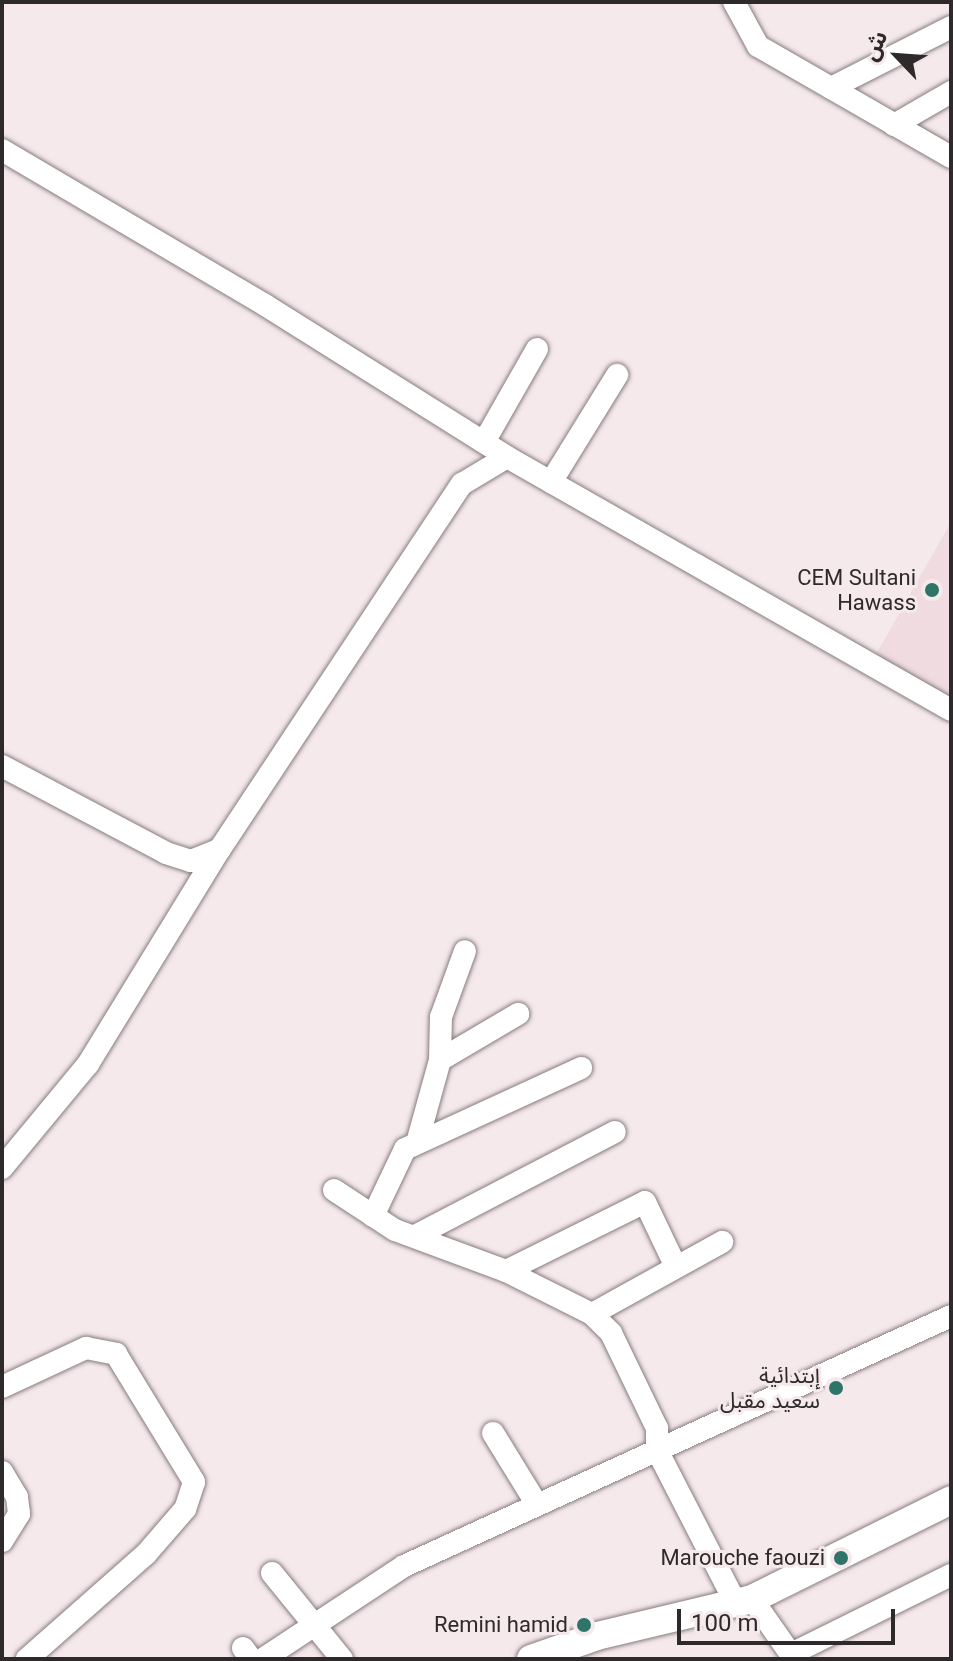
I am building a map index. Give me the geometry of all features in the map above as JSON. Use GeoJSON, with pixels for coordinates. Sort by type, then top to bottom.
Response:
{"type":"FeatureCollection","features":[{"type":"Feature","properties":{"kind":"main road"},"geometry":{"type":"LineString","coordinates":[[531,1659],[597,1636],[744,1600],[951,1500]]}},
{"type":"Feature","properties":{"kind":"street"},"geometry":{"type":"LineString","coordinates":[[734,2],[758,46],[951,157]]}},
{"type":"Feature","properties":{"kind":"street"},"geometry":{"type":"LineString","coordinates":[[831,88],[951,27]]}},
{"type":"Feature","properties":{"kind":"street"},"geometry":{"type":"LineString","coordinates":[[894,125],[951,92]]}},
{"type":"Feature","properties":{"kind":"street"},"geometry":{"type":"LineString","coordinates":[[2,150],[507,457],[951,710]]}},
{"type":"Feature","properties":{"kind":"street"},"geometry":{"type":"LineString","coordinates":[[484,442],[537,349]]}},
{"type":"Feature","properties":{"kind":"street"},"geometry":{"type":"LineString","coordinates":[[551,482],[617,375]]}},
{"type":"Feature","properties":{"kind":"street"},"geometry":{"type":"LineString","coordinates":[[2,1168],[88,1064],[220,849],[462,484],[507,457]]}},
{"type":"Feature","properties":{"kind":"street"},"geometry":{"type":"LineString","coordinates":[[2,766],[166,853],[191,861],[220,849]]}},
{"type":"Feature","properties":{"kind":"street"},"geometry":{"type":"LineString","coordinates":[[417,1143],[440,1060],[441,1017],[465,951]]}},
{"type":"Feature","properties":{"kind":"street"},"geometry":{"type":"LineString","coordinates":[[440,1060],[518,1014]]}},
{"type":"Feature","properties":{"kind":"street"},"geometry":{"type":"LineString","coordinates":[[373,1216],[405,1149],[581,1068]]}},
{"type":"Feature","properties":{"kind":"street"},"geometry":{"type":"LineString","coordinates":[[417,1235],[615,1132]]}},
{"type":"Feature","properties":{"kind":"street"},"geometry":{"type":"LineString","coordinates":[[334,1190],[395,1230],[417,1235],[506,1271],[592,1314],[611,1333],[650,1414],[657,1450],[744,1600],[793,1656],[951,1575]]}},
{"type":"Feature","properties":{"kind":"street"},"geometry":{"type":"LineString","coordinates":[[506,1271],[645,1202],[675,1265]]}},
{"type":"Feature","properties":{"kind":"street"},"geometry":{"type":"LineString","coordinates":[[592,1314],[675,1265],[722,1242]]}},
{"type":"Feature","properties":{"kind":"street"},"geometry":{"type":"LineString","coordinates":[[263,1659],[366,1586],[536,1503],[951,1316]]}},
{"type":"Feature","properties":{"kind":"street"},"geometry":{"type":"LineString","coordinates":[[2,1387],[86,1348],[116,1354],[194,1482],[185,1509],[146,1554],[27,1659]]}},
{"type":"Feature","properties":{"kind":"street"},"geometry":{"type":"LineString","coordinates":[[493,1433],[536,1503]]}},
{"type":"Feature","properties":{"kind":"street"},"geometry":{"type":"LineString","coordinates":[[2,1472],[17,1497],[19,1514],[2,1541]]}},
{"type":"Feature","properties":{"kind":"street"},"geometry":{"type":"LineString","coordinates":[[272,1573],[342,1659]]}},
{"type":"Feature","properties":{"kind":"shaded area","name":"CEM Sultani Hawass"},"geometry":{"type":"Polygon","coordinates":[[[951,522],[951,701],[874,658],[951,522]]]}},
{"type":"Feature","properties":{"kind":"place","name":"CEM Sultani Hawass"},"geometry":{"type":"Point","coordinates":[932,590]}},
{"type":"Feature","properties":{"kind":"place","name":"إبتدائية سعيد مقبل"},"geometry":{"type":"Point","coordinates":[836,1388]}},
{"type":"Feature","properties":{"kind":"place","name":"Marouche faouzi"},"geometry":{"type":"Point","coordinates":[841,1558]}},
{"type":"Feature","properties":{"kind":"place","name":"Remini hamid"},"geometry":{"type":"Point","coordinates":[584,1625]}}]}
